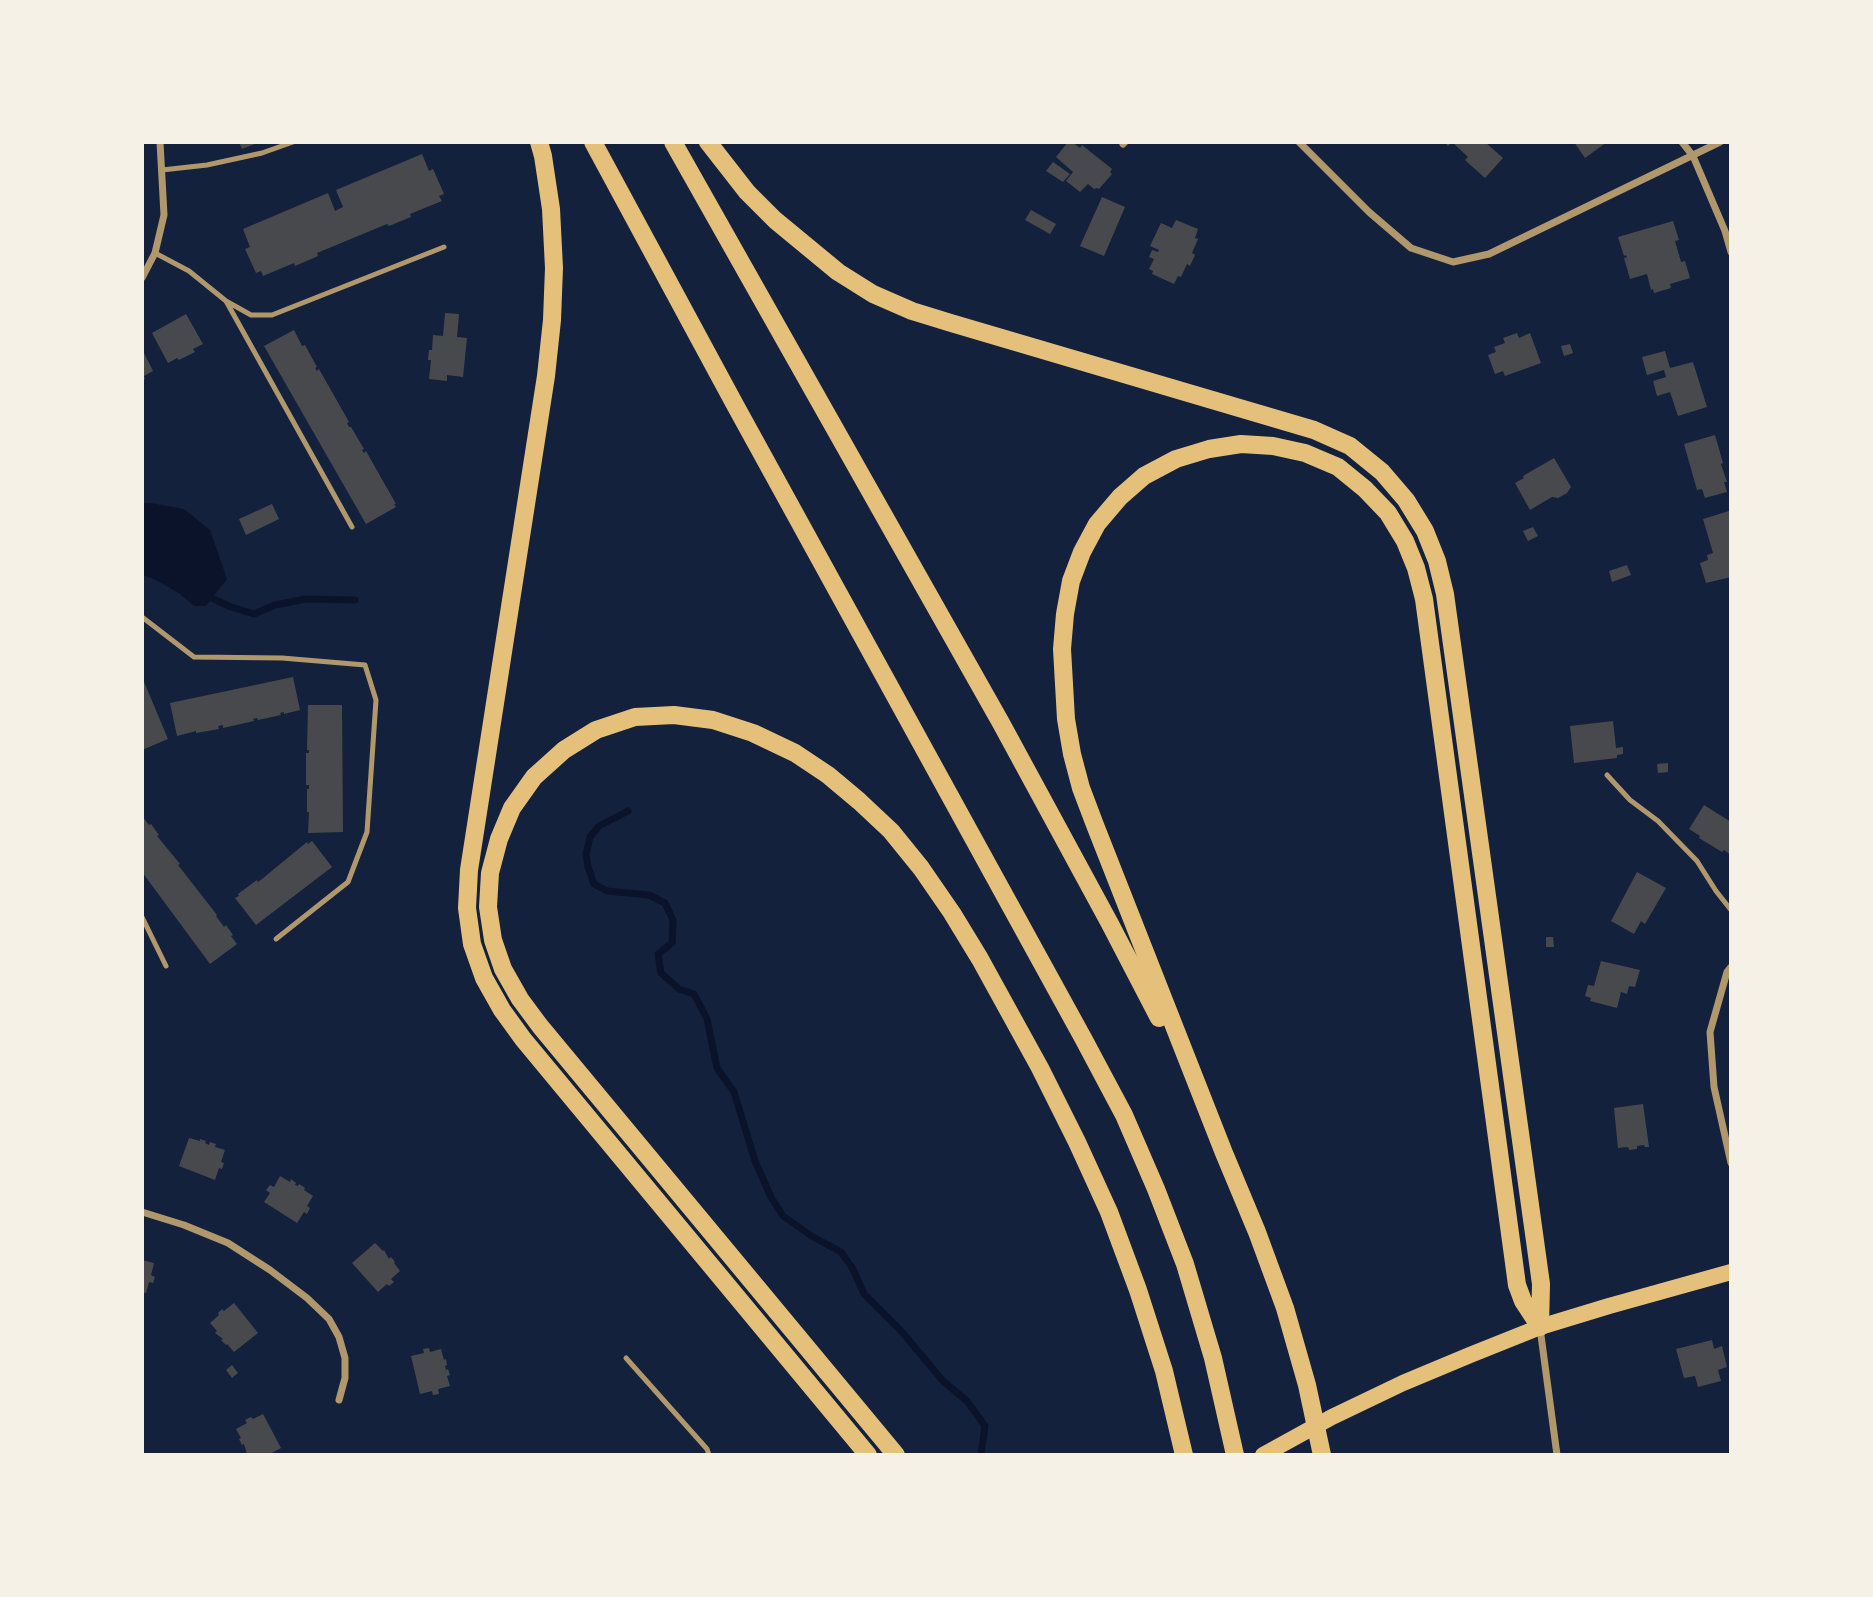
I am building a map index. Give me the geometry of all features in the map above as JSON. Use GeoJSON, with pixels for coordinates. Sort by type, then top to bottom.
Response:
{"type":"FeatureCollection","features":[{"type":"Feature","properties":{"kind":"highway"},"geometry":{"type":"LineString","coordinates":[[539,142],[551,209],[554,268],[552,320],[546,376],[469,870],[467,908],[472,944],[484,978],[523,1039],[868,1455]]}},
{"type":"Feature","properties":{"kind":"highway"},"geometry":{"type":"LineString","coordinates":[[593,142],[1124,1115],[1185,1264],[1213,1358],[1235,1455]]}},
{"type":"Feature","properties":{"kind":"highway"},"geometry":{"type":"LineString","coordinates":[[673,142],[1001,723],[1103,910],[1152,1002],[1224,1153]]}},
{"type":"Feature","properties":{"kind":"highway"},"geometry":{"type":"LineString","coordinates":[[708,142],[747,192],[775,220],[838,272],[873,293],[912,311],[1314,430],[1350,446],[1382,472],[1406,500],[1425,531],[1437,561],[1445,594],[1541,1284],[1540,1327]]}},
{"type":"Feature","properties":{"kind":"highway"},"geometry":{"type":"LineString","coordinates":[[1322,1455],[1307,1385],[1285,1308],[1081,788],[1066,719],[1062,649],[1065,614],[1071,581],[1082,551],[1097,524],[1120,497],[1144,476],[1176,458],[1241,444],[1273,446],[1305,453],[1338,467],[1365,489],[1388,513],[1405,541],[1424,598],[1517,1285],[1523,1301],[1540,1327]]}},
{"type":"Feature","properties":{"kind":"highway"},"geometry":{"type":"LineString","coordinates":[[896,1455],[549,1037],[520,999],[503,969],[493,940],[488,907],[490,873],[499,839],[512,808],[534,778],[564,750],[596,730],[635,718],[674,715],[713,720],[753,733],[794,753],[828,775],[891,831],[953,913],[1041,1068],[1077,1142],[1109,1212],[1138,1290],[1164,1371],[1184,1455]]}},
{"type":"Feature","properties":{"kind":"main road"},"geometry":{"type":"LineString","coordinates":[[1263,1455],[1403,1383],[1540,1327],[1731,1272]]}},
{"type":"Feature","properties":{"kind":"street"},"geometry":{"type":"LineString","coordinates":[[142,278],[155,253],[164,215],[160,142]]}},
{"type":"Feature","properties":{"kind":"street"},"geometry":{"type":"LineString","coordinates":[[1299,142],[1369,212],[1411,248],[1453,262],[1489,254],[1720,142]]}},
{"type":"Feature","properties":{"kind":"street"},"geometry":{"type":"LineString","coordinates":[[1682,142],[1693,156],[1725,231],[1731,252]]}},
{"type":"Feature","properties":{"kind":"street"},"geometry":{"type":"LineString","coordinates":[[1731,967],[1727,972],[1710,1032],[1714,1087],[1731,1163]]}},
{"type":"Feature","properties":{"kind":"street"},"geometry":{"type":"LineString","coordinates":[[142,1212],[184,1224],[228,1243],[307,1298],[329,1319],[339,1337],[345,1358],[345,1378],[339,1400]]}},
{"type":"Feature","properties":{"kind":"street"},"geometry":{"type":"LineString","coordinates":[[1540,1327],[1557,1455]]}},
{"type":"Feature","properties":{"kind":"lane"},"geometry":{"type":"LineString","coordinates":[[162,170],[251,156],[293,142]]}},
{"type":"Feature","properties":{"kind":"lane"},"geometry":{"type":"LineString","coordinates":[[155,253],[189,271],[226,301],[251,315],[272,315],[444,247]]}},
{"type":"Feature","properties":{"kind":"lane"},"geometry":{"type":"LineString","coordinates":[[226,301],[352,527]]}},
{"type":"Feature","properties":{"kind":"lane"},"geometry":{"type":"LineString","coordinates":[[142,617],[194,657],[282,658],[365,665],[376,700],[367,832],[348,882],[276,939]]}},
{"type":"Feature","properties":{"kind":"lane"},"geometry":{"type":"LineString","coordinates":[[1607,775],[1630,800],[1658,821],[1697,861],[1731,910]]}},
{"type":"Feature","properties":{"kind":"lane"},"geometry":{"type":"LineString","coordinates":[[142,917],[166,966]]}},
{"type":"Feature","properties":{"kind":"lane"},"geometry":{"type":"LineString","coordinates":[[626,1358],[707,1449],[709,1455]]}},
{"type":"Feature","properties":{"kind":"water"},"geometry":{"type":"Polygon","coordinates":[[[142,503],[184,509],[210,530],[227,579],[206,606],[194,606],[180,594],[142,575],[142,503]]]}},
{"type":"Feature","properties":{"kind":"building"},"geometry":{"type":"Polygon","coordinates":[[[239,142],[260,142],[242,149],[239,142]]]}},
{"type":"Feature","properties":{"kind":"building"},"geometry":{"type":"Polygon","coordinates":[[[1068,142],[1080,148],[1082,145],[1112,169],[1112,174],[1099,189],[1088,184],[1080,192],[1066,181],[1073,172],[1056,157],[1068,142]]]}},
{"type":"Feature","properties":{"kind":"building"},"geometry":{"type":"Polygon","coordinates":[[[1452,142],[1485,142],[1503,158],[1485,178],[1465,160],[1468,157],[1452,142]]]}},
{"type":"Feature","properties":{"kind":"building"},"geometry":{"type":"Polygon","coordinates":[[[1574,142],[1607,142],[1585,158],[1574,142]]]}},
{"type":"Feature","properties":{"kind":"building"},"geometry":{"type":"Polygon","coordinates":[[[422,154],[429,171],[433,169],[444,194],[439,196],[442,201],[410,214],[411,217],[317,253],[318,256],[295,266],[294,263],[263,276],[261,271],[256,273],[245,249],[250,247],[243,229],[328,193],[335,211],[343,207],[336,190],[422,154]]]}},
{"type":"Feature","properties":{"kind":"building"},"geometry":{"type":"Polygon","coordinates":[[[1053,162],[1070,174],[1063,182],[1046,171],[1053,162]]]}},
{"type":"Feature","properties":{"kind":"building"},"geometry":{"type":"Polygon","coordinates":[[[1102,197],[1125,207],[1104,256],[1080,246],[1102,197]]]}},
{"type":"Feature","properties":{"kind":"building"},"geometry":{"type":"Polygon","coordinates":[[[1031,210],[1056,224],[1050,234],[1025,220],[1031,210]]]}},
{"type":"Feature","properties":{"kind":"building"},"geometry":{"type":"Polygon","coordinates":[[[1176,220],[1198,229],[1195,238],[1198,239],[1190,266],[1187,264],[1174,284],[1152,274],[1153,271],[1149,269],[1154,259],[1149,257],[1152,250],[1159,250],[1150,246],[1161,223],[1172,228],[1176,220]]]}},
{"type":"Feature","properties":{"kind":"building"},"geometry":{"type":"Polygon","coordinates":[[[1673,221],[1679,240],[1675,241],[1681,262],[1685,261],[1690,278],[1670,284],[1671,288],[1654,293],[1647,274],[1630,279],[1624,258],[1627,257],[1624,256],[1618,237],[1673,221]]]}},
{"type":"Feature","properties":{"kind":"building"},"geometry":{"type":"Polygon","coordinates":[[[445,313],[459,314],[457,337],[467,338],[463,377],[447,375],[447,381],[429,379],[431,360],[428,360],[433,335],[443,336],[445,313]]]}},
{"type":"Feature","properties":{"kind":"building"},"geometry":{"type":"Polygon","coordinates":[[[186,314],[203,344],[193,349],[195,352],[168,363],[152,333],[186,314]]]}},
{"type":"Feature","properties":{"kind":"building"},"geometry":{"type":"Polygon","coordinates":[[[294,330],[396,504],[396,507],[366,524],[264,346],[294,330]]]}},
{"type":"Feature","properties":{"kind":"building"},"geometry":{"type":"Polygon","coordinates":[[[1517,333],[1519,338],[1530,333],[1541,363],[1505,376],[1503,371],[1495,374],[1488,355],[1496,352],[1494,347],[1505,343],[1503,338],[1517,333]]]}},
{"type":"Feature","properties":{"kind":"building"},"geometry":{"type":"Polygon","coordinates":[[[1570,344],[1573,353],[1564,356],[1561,346],[1570,344]]]}},
{"type":"Feature","properties":{"kind":"building"},"geometry":{"type":"Polygon","coordinates":[[[142,349],[153,371],[144,376],[142,381],[142,349]]]}},
{"type":"Feature","properties":{"kind":"building"},"geometry":{"type":"Polygon","coordinates":[[[1665,351],[1670,368],[1693,362],[1707,407],[1678,416],[1670,392],[1657,396],[1653,381],[1666,377],[1664,370],[1647,375],[1642,357],[1665,351]]]}},
{"type":"Feature","properties":{"kind":"building"},"geometry":{"type":"Polygon","coordinates":[[[1715,435],[1727,492],[1705,498],[1702,489],[1697,490],[1684,444],[1715,435]]]}},
{"type":"Feature","properties":{"kind":"building"},"geometry":{"type":"Polygon","coordinates":[[[1554,458],[1571,487],[1567,493],[1558,498],[1552,497],[1530,510],[1515,483],[1554,458]]]}},
{"type":"Feature","properties":{"kind":"building"},"geometry":{"type":"Polygon","coordinates":[[[272,504],[279,519],[246,535],[239,519],[272,504]]]}},
{"type":"Feature","properties":{"kind":"building"},"geometry":{"type":"Polygon","coordinates":[[[1729,511],[1731,577],[1706,583],[1700,563],[1708,560],[1707,555],[1713,553],[1703,519],[1729,511]]]}},
{"type":"Feature","properties":{"kind":"building"},"geometry":{"type":"Polygon","coordinates":[[[1533,527],[1538,536],[1528,541],[1523,531],[1533,527]]]}},
{"type":"Feature","properties":{"kind":"building"},"geometry":{"type":"Polygon","coordinates":[[[1627,565],[1631,575],[1612,582],[1609,571],[1627,565]]]}},
{"type":"Feature","properties":{"kind":"building"},"geometry":{"type":"Polygon","coordinates":[[[142,677],[168,739],[142,750],[142,677]]]}},
{"type":"Feature","properties":{"kind":"building"},"geometry":{"type":"Polygon","coordinates":[[[293,677],[300,710],[177,736],[170,703],[293,677]]]}},
{"type":"Feature","properties":{"kind":"building"},"geometry":{"type":"Polygon","coordinates":[[[308,705],[342,705],[343,832],[308,833],[308,705]]]}},
{"type":"Feature","properties":{"kind":"building"},"geometry":{"type":"Polygon","coordinates":[[[1613,721],[1616,748],[1623,747],[1623,754],[1617,755],[1617,758],[1574,763],[1570,726],[1613,721]]]}},
{"type":"Feature","properties":{"kind":"building"},"geometry":{"type":"Polygon","coordinates":[[[1668,763],[1668,772],[1658,773],[1657,764],[1668,763]]]}},
{"type":"Feature","properties":{"kind":"building"},"geometry":{"type":"Polygon","coordinates":[[[1704,805],[1731,822],[1731,855],[1699,838],[1700,836],[1689,829],[1704,805]]]}},
{"type":"Feature","properties":{"kind":"building"},"geometry":{"type":"Polygon","coordinates":[[[142,816],[151,824],[224,927],[226,925],[233,935],[231,936],[237,944],[210,964],[142,872],[142,816]]]}},
{"type":"Feature","properties":{"kind":"building"},"geometry":{"type":"Polygon","coordinates":[[[312,841],[332,867],[256,925],[235,898],[307,842],[308,844],[312,841]]]}},
{"type":"Feature","properties":{"kind":"building"},"geometry":{"type":"Polygon","coordinates":[[[1637,872],[1666,888],[1645,924],[1641,921],[1634,934],[1611,921],[1637,872]]]}},
{"type":"Feature","properties":{"kind":"building"},"geometry":{"type":"Polygon","coordinates":[[[1546,937],[1553,937],[1554,947],[1546,947],[1546,937]]]}},
{"type":"Feature","properties":{"kind":"building"},"geometry":{"type":"Polygon","coordinates":[[[1601,961],[1640,970],[1635,987],[1629,986],[1627,994],[1621,992],[1617,1008],[1590,1001],[1591,998],[1585,996],[1588,985],[1594,986],[1601,961]]]}},
{"type":"Feature","properties":{"kind":"building"},"geometry":{"type":"Polygon","coordinates":[[[1643,1104],[1649,1147],[1637,1146],[1637,1149],[1629,1150],[1628,1147],[1618,1148],[1614,1108],[1643,1104]]]}},
{"type":"Feature","properties":{"kind":"building"},"geometry":{"type":"Polygon","coordinates":[[[189,1138],[206,1141],[209,1145],[210,1142],[216,1144],[215,1147],[225,1150],[222,1169],[219,1168],[215,1180],[179,1166],[189,1138]]]}},
{"type":"Feature","properties":{"kind":"building"},"geometry":{"type":"Polygon","coordinates":[[[280,1176],[290,1182],[291,1179],[295,1185],[299,1184],[313,1196],[307,1206],[310,1208],[307,1214],[304,1212],[297,1223],[264,1202],[270,1193],[266,1190],[270,1185],[274,1187],[280,1176]]]}},
{"type":"Feature","properties":{"kind":"building"},"geometry":{"type":"Polygon","coordinates":[[[375,1243],[384,1250],[389,1259],[391,1257],[400,1271],[391,1279],[394,1282],[378,1292],[352,1263],[375,1243]]]}},
{"type":"Feature","properties":{"kind":"building"},"geometry":{"type":"Polygon","coordinates":[[[142,1260],[154,1263],[151,1275],[155,1277],[153,1283],[149,1282],[146,1293],[142,1292],[142,1260]]]}},
{"type":"Feature","properties":{"kind":"building"},"geometry":{"type":"Polygon","coordinates":[[[234,1303],[258,1333],[234,1352],[215,1333],[217,1331],[210,1323],[222,1309],[224,1311],[234,1303]]]}},
{"type":"Feature","properties":{"kind":"building"},"geometry":{"type":"Polygon","coordinates":[[[1712,1340],[1714,1349],[1722,1346],[1727,1367],[1718,1370],[1721,1381],[1698,1387],[1695,1376],[1684,1378],[1676,1349],[1712,1340]]]}},
{"type":"Feature","properties":{"kind":"building"},"geometry":{"type":"Polygon","coordinates":[[[429,1348],[430,1352],[441,1349],[444,1360],[446,1359],[446,1370],[448,1369],[450,1375],[447,1376],[450,1386],[438,1389],[439,1394],[433,1395],[432,1391],[420,1394],[411,1356],[424,1353],[423,1349],[429,1348]]]}},
{"type":"Feature","properties":{"kind":"building"},"geometry":{"type":"Polygon","coordinates":[[[232,1365],[238,1373],[232,1378],[226,1370],[232,1365]]]}},
{"type":"Feature","properties":{"kind":"building"},"geometry":{"type":"Polygon","coordinates":[[[263,1414],[281,1448],[268,1455],[247,1454],[236,1429],[247,1423],[245,1420],[263,1414]]]}},
{"type":"Feature","properties":{"kind":"waterway"},"geometry":{"type":"LineString","coordinates":[[203,594],[254,614],[275,605],[306,599],[355,600]]}},
{"type":"Feature","properties":{"kind":"waterway"},"geometry":{"type":"LineString","coordinates":[[628,811],[599,826],[590,837],[586,854],[594,884],[607,891],[649,895],[665,903],[673,920],[672,943],[658,954],[661,973],[679,989],[694,994],[707,1019],[717,1068],[734,1092],[755,1161],[771,1197],[783,1216],[841,1252],[853,1269],[864,1294],[902,1332],[943,1381],[967,1401],[985,1426],[981,1455]]}}]}
